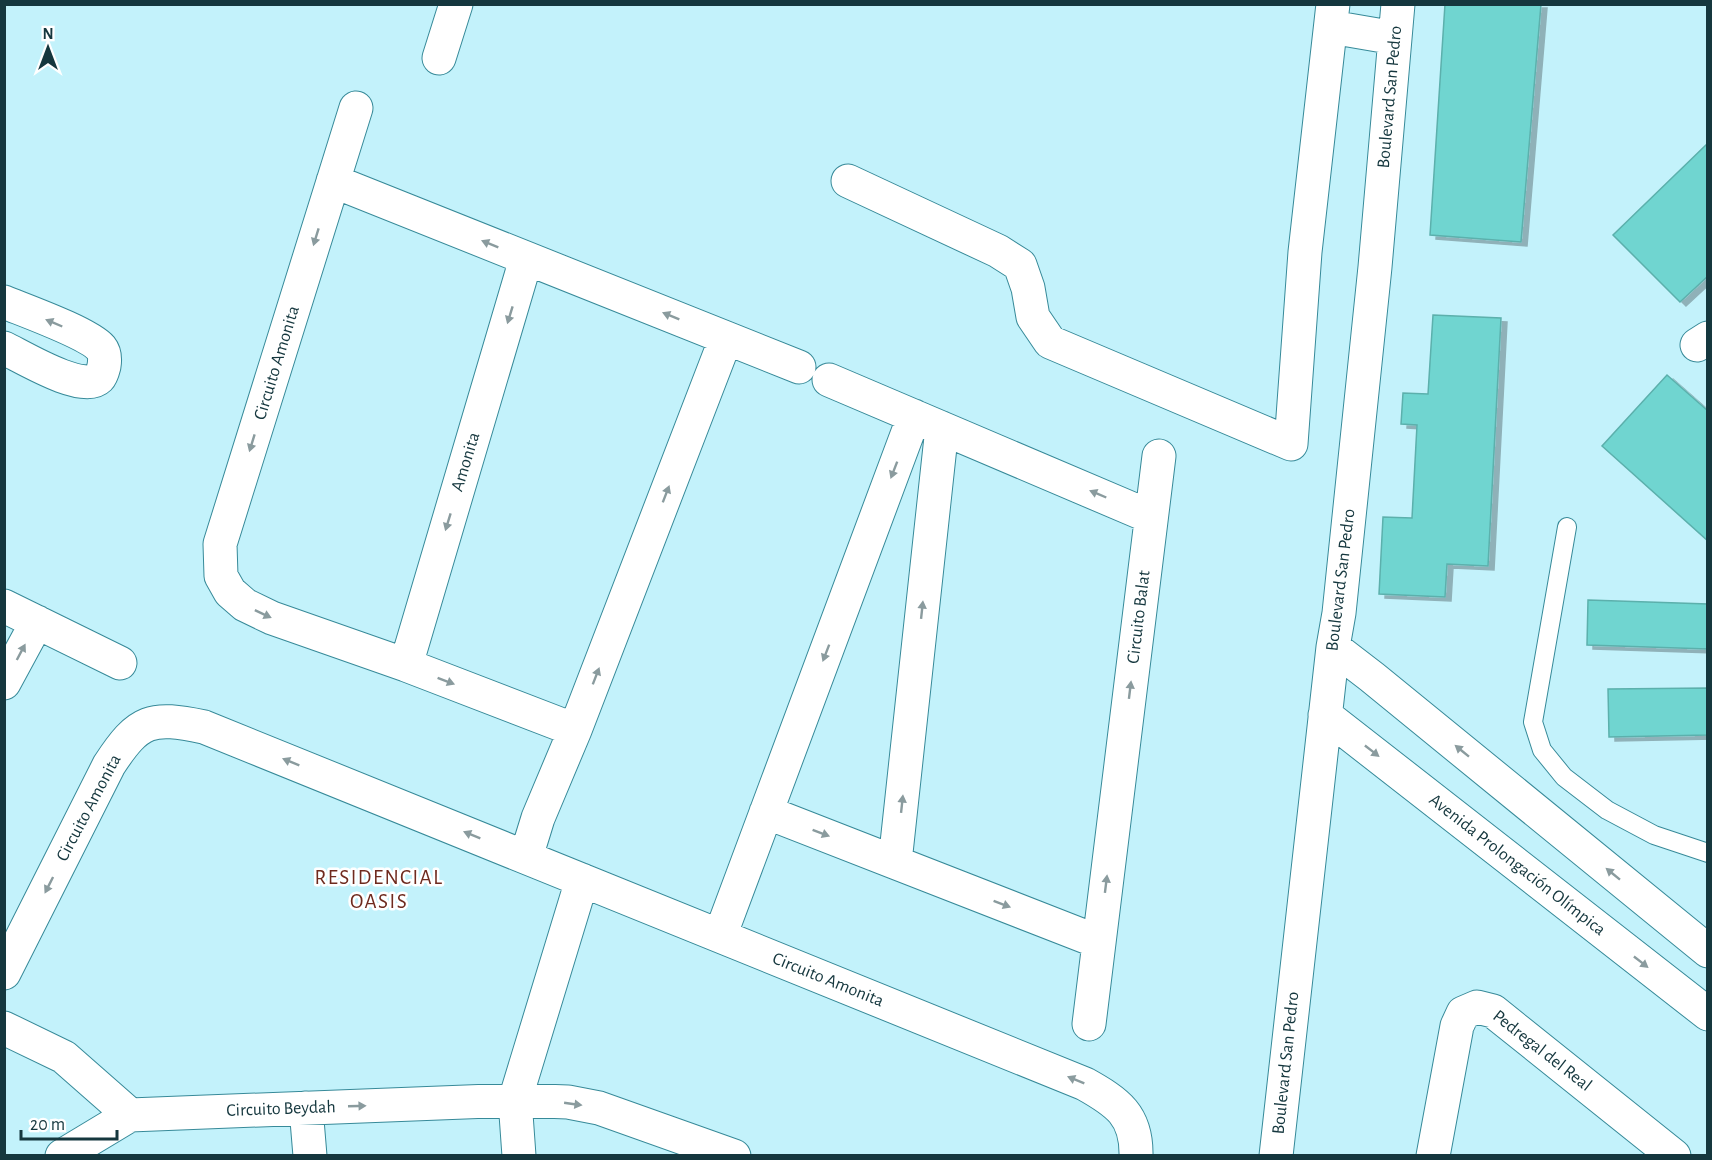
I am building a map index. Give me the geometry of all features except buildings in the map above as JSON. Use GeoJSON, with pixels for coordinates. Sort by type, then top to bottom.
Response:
{"type":"FeatureCollection","features":[{"type":"Feature","properties":{"kind":"street"},"geometry":{"type":"LineString","coordinates":[[439,58],[456,4]]}},
{"type":"Feature","properties":{"kind":"street","name":"Boulevard San Pedro"},"geometry":{"type":"LineString","coordinates":[[1276,1155],[1333,647],[1339,613],[1375,267],[1398,4]]}},
{"type":"Feature","properties":{"kind":"street"},"geometry":{"type":"LineString","coordinates":[[848,181],[998,251],[1020,265],[1028,288],[1033,317],[1050,342],[1291,444],[1305,252],[1332,16],[1395,38]]}},
{"type":"Feature","properties":{"kind":"street","name":"Circuito Amonita"},"geometry":{"type":"LineString","coordinates":[[356,108],[220,544],[221,576],[230,592],[244,605],[272,618],[406,665],[575,730]]}},
{"type":"Feature","properties":{"kind":"street"},"geometry":{"type":"LineString","coordinates":[[333,181],[799,367]]}},
{"type":"Feature","properties":{"kind":"street","name":"Amonita"},"geometry":{"type":"LineString","coordinates":[[406,665],[526,259]]}},
{"type":"Feature","properties":{"kind":"street"},"geometry":{"type":"LineString","coordinates":[[4,302],[89,340],[102,349],[105,359],[103,371],[98,379],[92,382],[76,381],[47,370],[4,348]]}},
{"type":"Feature","properties":{"kind":"street"},"geometry":{"type":"LineString","coordinates":[[526,857],[538,818],[575,730],[726,338]]}},
{"type":"Feature","properties":{"kind":"street"},"geometry":{"type":"LineString","coordinates":[[829,380],[1151,517]]}},
{"type":"Feature","properties":{"kind":"street"},"geometry":{"type":"LineString","coordinates":[[720,936],[766,812],[928,422]]}},
{"type":"Feature","properties":{"kind":"street"},"geometry":{"type":"LineString","coordinates":[[896,862],[928,422]]}},
{"type":"Feature","properties":{"kind":"street","name":"Circuito Balat"},"geometry":{"type":"LineString","coordinates":[[1089,1024],[1159,456]]}},
{"type":"Feature","properties":{"kind":"street"},"geometry":{"type":"LineString","coordinates":[[4,606],[120,663]]}},
{"type":"Feature","properties":{"kind":"street"},"geometry":{"type":"LineString","coordinates":[[4,683],[36,622]]}},
{"type":"Feature","properties":{"kind":"street"},"geometry":{"type":"LineString","coordinates":[[1333,647],[1707,951]]}},
{"type":"Feature","properties":{"kind":"street","name":"Avenida Prolongación Olímpica"},"geometry":{"type":"LineString","coordinates":[[1325,716],[1707,1014]]}},
{"type":"Feature","properties":{"kind":"street","name":"Circuito Amonita"},"geometry":{"type":"LineString","coordinates":[[4,973],[109,765],[123,743],[139,728],[161,721],[204,727],[1085,1084],[1109,1097],[1124,1112],[1133,1126],[1136,1155]]}},
{"type":"Feature","properties":{"kind":"street"},"geometry":{"type":"LineString","coordinates":[[766,812],[1099,942]]}},
{"type":"Feature","properties":{"kind":"street"},"geometry":{"type":"LineString","coordinates":[[519,1155],[515,1100],[582,880]]}},
{"type":"Feature","properties":{"kind":"street"},"geometry":{"type":"LineString","coordinates":[[1607,936],[1639,896]]}},
{"type":"Feature","properties":{"kind":"street","name":"Pedregal del Real"},"geometry":{"type":"LineString","coordinates":[[1433,1155],[1457,1026],[1463,1013],[1477,1007],[1492,1011],[1674,1155]]}},
{"type":"Feature","properties":{"kind":"street"},"geometry":{"type":"LineString","coordinates":[[4,1028],[64,1057],[130,1115],[62,1155]]}},
{"type":"Feature","properties":{"kind":"street","name":"Circuito Beydah"},"geometry":{"type":"LineString","coordinates":[[130,1115],[515,1100],[568,1102],[599,1108],[734,1155]]}},
{"type":"Feature","properties":{"kind":"street"},"geometry":{"type":"LineString","coordinates":[[306,1108],[310,1155]]}},
{"type":"Feature","properties":{"kind":"lane"},"geometry":{"type":"LineString","coordinates":[[1567,527],[1533,722],[1542,750],[1564,777],[1607,810],[1645,830],[1707,853]]}},
{"type":"Feature","properties":{"kind":"district","name":"RESIDENCIAL OASIS"},"geometry":{"type":"Point","coordinates":[379,889]}}]}
